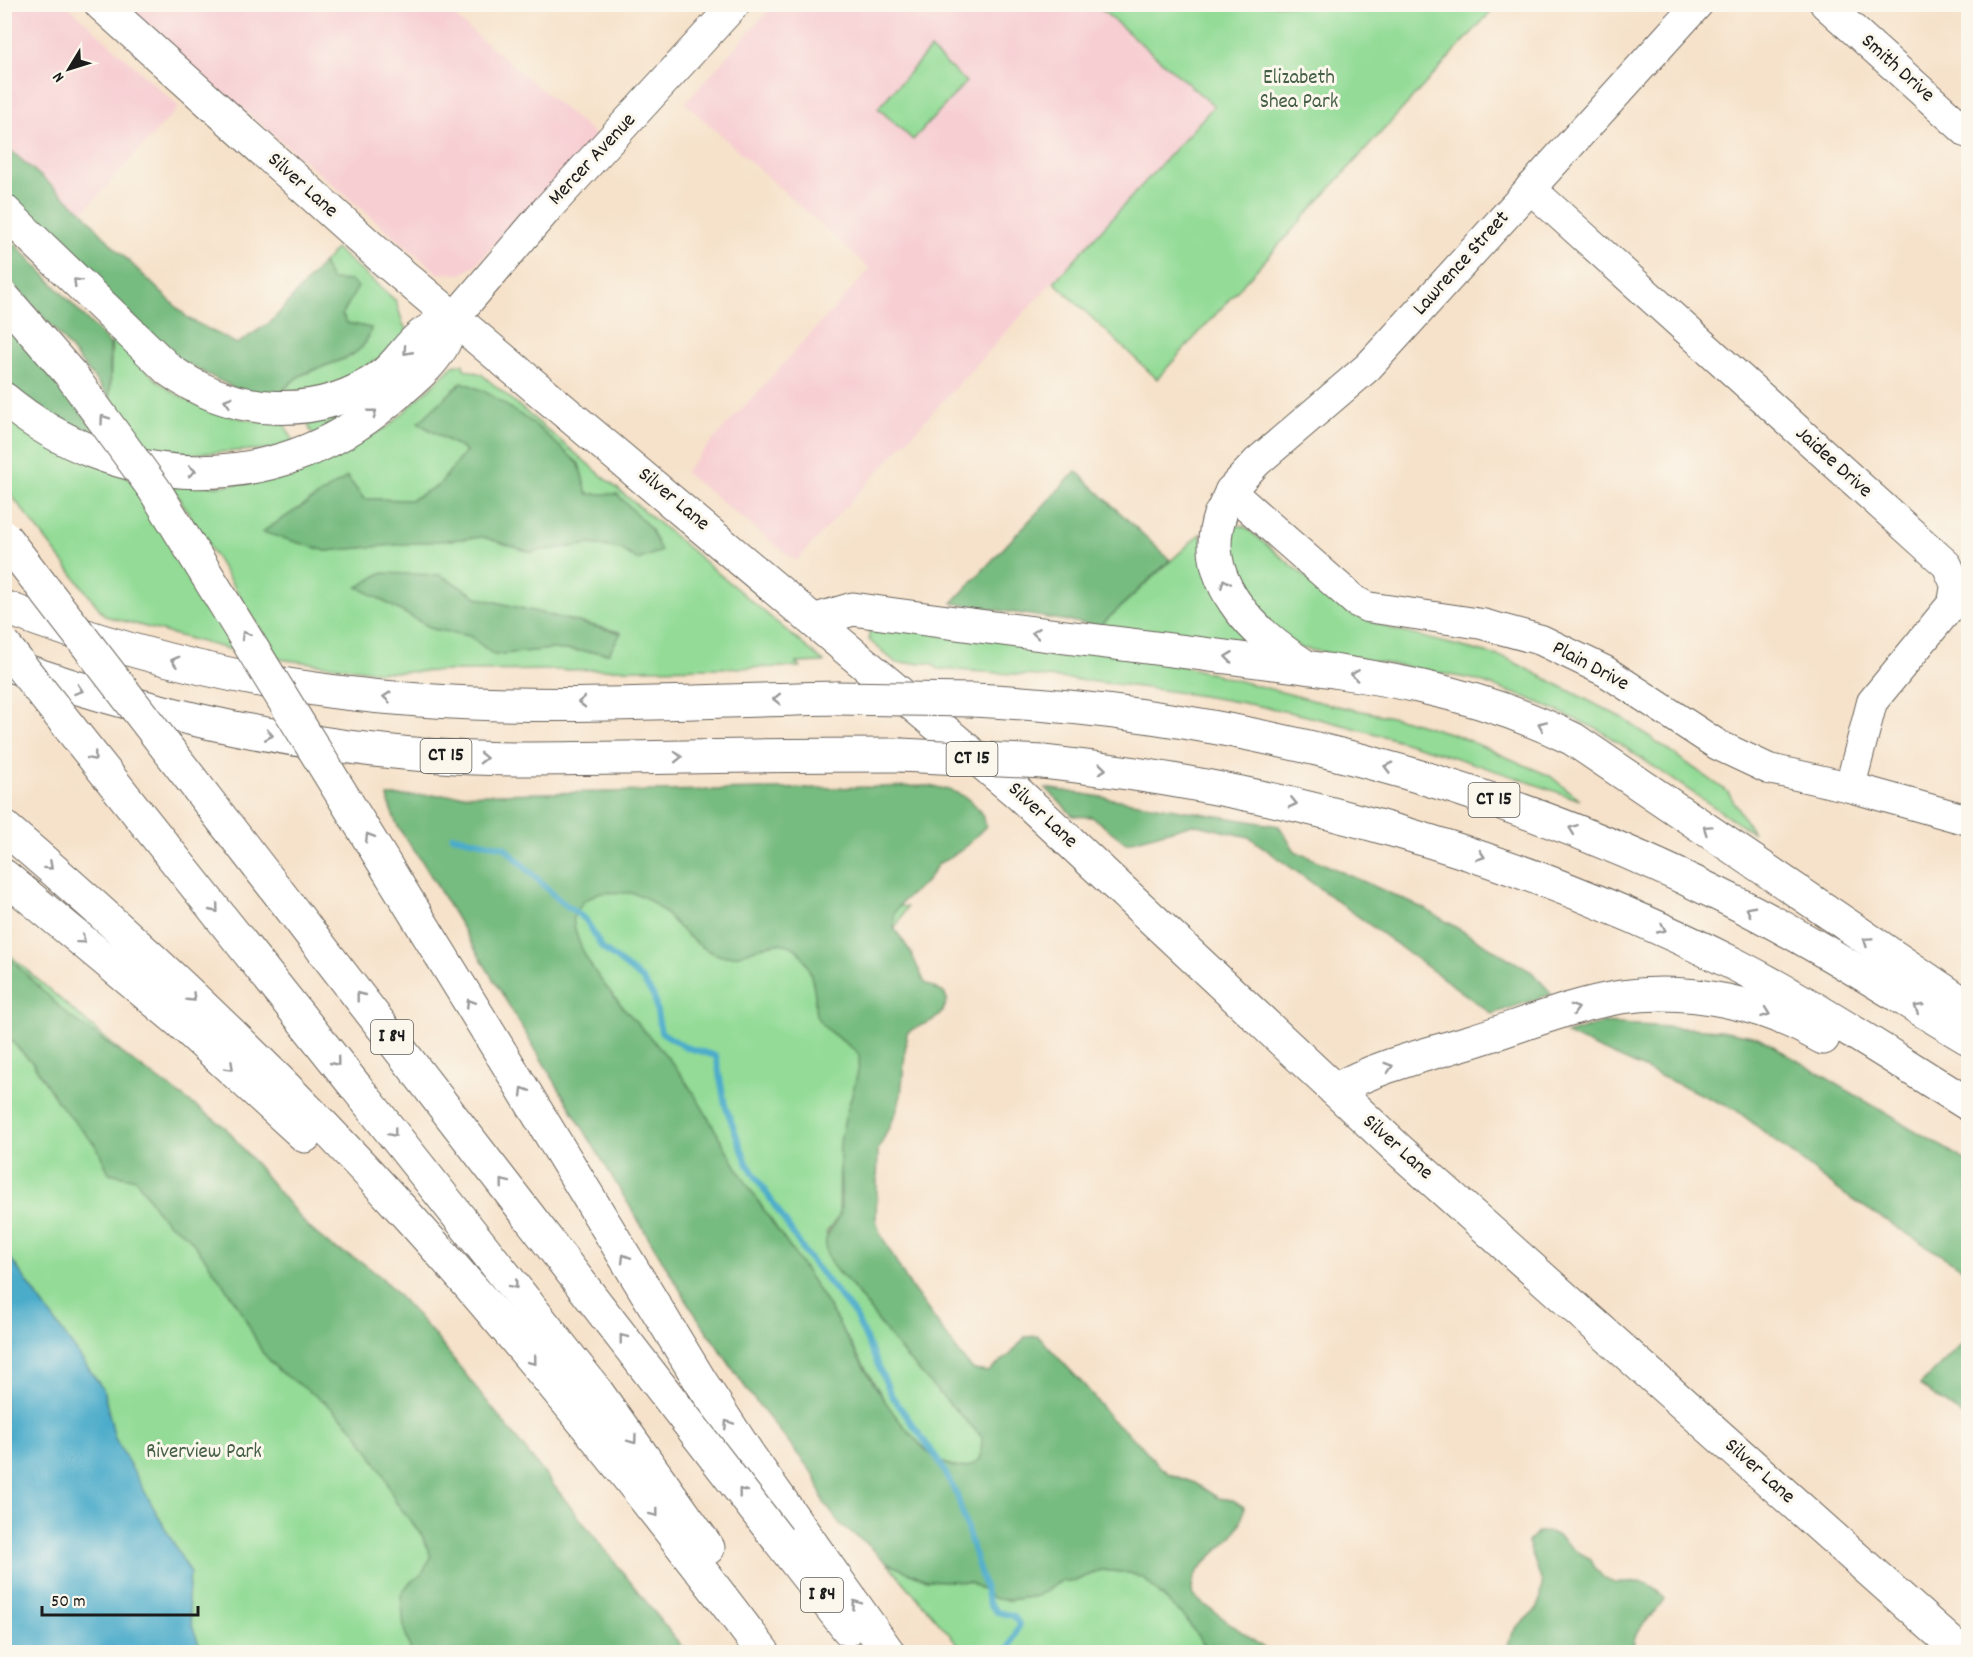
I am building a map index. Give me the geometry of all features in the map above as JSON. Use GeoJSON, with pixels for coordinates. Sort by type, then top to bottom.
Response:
{"type":"FeatureCollection","features":[{"type":"Feature","properties":{"kind":"main road","name":"Silver Lane"},"geometry":{"type":"LineString","coordinates":[[101,4],[352,231],[816,620],[1017,792],[1335,1090],[1961,1653]]}},
{"type":"Feature","properties":{"kind":"main road"},"geometry":{"type":"LineString","coordinates":[[4,211],[154,358],[199,390],[235,404],[292,407],[343,395],[383,375],[422,335],[454,318]]}},
{"type":"Feature","properties":{"kind":"main road"},"geometry":{"type":"LineString","coordinates":[[4,298],[76,382],[154,489],[701,1382],[788,1531],[888,1653]]}},
{"type":"Feature","properties":{"kind":"main road"},"geometry":{"type":"LineString","coordinates":[[4,399],[56,436],[89,451],[126,463],[187,471],[257,466],[308,452],[361,422],[395,394],[440,351],[454,318]]}},
{"type":"Feature","properties":{"kind":"main road"},"geometry":{"type":"LineString","coordinates":[[1225,503],[1215,537],[1217,556],[1231,598],[1266,640],[1308,668]]}},
{"type":"Feature","properties":{"kind":"main road","name":"I 84"},"geometry":{"type":"LineString","coordinates":[[4,537],[788,1531],[865,1653]]}},
{"type":"Feature","properties":{"kind":"main road","name":"CT 15"},"geometry":{"type":"LineString","coordinates":[[4,607],[109,642],[194,666],[310,688],[379,697],[486,703],[836,698],[973,700],[1092,710],[1222,730],[1336,753],[1480,795],[1595,838],[1727,899],[1795,934],[1968,1038]]}},
{"type":"Feature","properties":{"kind":"main road"},"geometry":{"type":"LineString","coordinates":[[816,620],[853,609],[1308,668],[1421,685],[1520,715],[1573,740],[1968,1007]]}},
{"type":"Feature","properties":{"kind":"main road"},"geometry":{"type":"LineString","coordinates":[[4,645],[540,1318],[631,1437],[777,1653]]}},
{"type":"Feature","properties":{"kind":"main road","name":"CT 15"},"geometry":{"type":"LineString","coordinates":[[4,663],[84,692],[159,713],[262,734],[381,751],[532,759],[900,755],[1043,762],[1198,783],[1337,813],[1447,845],[1544,879],[1609,905],[1739,967],[1968,1104]]}},
{"type":"Feature","properties":{"kind":"main road"},"geometry":{"type":"LineString","coordinates":[[4,827],[190,996],[306,1109],[406,1214],[524,1350],[763,1653]]}},
{"type":"Feature","properties":{"kind":"main road"},"geometry":{"type":"LineString","coordinates":[[4,876],[171,1015],[312,1142],[406,1214]]}},
{"type":"Feature","properties":{"kind":"main road"},"geometry":{"type":"LineString","coordinates":[[1335,1090],[1377,1071],[1587,1005],[1620,998],[1679,994],[1741,1004],[1794,1023],[1904,1085],[1968,1112]]}},
{"type":"Feature","properties":{"kind":"street","name":"Mercer Avenue"},"geometry":{"type":"LineString","coordinates":[[454,318],[522,238],[735,4]]}},
{"type":"Feature","properties":{"kind":"street","name":"Lawrence Street"},"geometry":{"type":"LineString","coordinates":[[1225,503],[1257,462],[1368,367],[1698,4]]}},
{"type":"Feature","properties":{"kind":"street","name":"Smith Drive"},"geometry":{"type":"LineString","coordinates":[[1825,4],[1968,133]]}},
{"type":"Feature","properties":{"kind":"street","name":"Jaidee Drive"},"geometry":{"type":"LineString","coordinates":[[1530,188],[1947,565],[1956,585],[1953,603],[1872,702],[1850,787]]}},
{"type":"Feature","properties":{"kind":"street","name":"Plain Drive"},"geometry":{"type":"LineString","coordinates":[[1225,503],[1355,602],[1367,607],[1482,624],[1540,640],[1605,671],[1718,746],[1769,769],[1850,787],[1968,820]]}},
{"type":"Feature","properties":{"kind":"shaded area"},"geometry":{"type":"Polygon","coordinates":[[[145,4],[441,5],[599,138],[474,266],[462,274],[438,273],[133,17],[145,4]]]}},
{"type":"Feature","properties":{"kind":"shaded area"},"geometry":{"type":"Polygon","coordinates":[[[5,5],[67,5],[179,107],[83,212],[5,145],[5,5]]]}},
{"type":"Feature","properties":{"kind":"shaded area"},"geometry":{"type":"Polygon","coordinates":[[[773,5],[1096,5],[1214,106],[796,561],[684,472],[870,269],[685,103],[773,5]]]}},
{"type":"Feature","properties":{"kind":"green space","name":"Elizabeth Shea Park"},"geometry":{"type":"Polygon","coordinates":[[[1096,5],[1497,5],[1157,379],[1054,282],[1214,106],[1096,5]]]}},
{"type":"Feature","properties":{"kind":"green space"},"geometry":{"type":"Polygon","coordinates":[[[930,49],[966,82],[913,140],[878,108],[930,49]]]}},
{"type":"Feature","properties":{"kind":"green space"},"geometry":{"type":"Polygon","coordinates":[[[4,145],[83,212],[112,245],[189,319],[237,344],[271,322],[323,263],[331,280],[351,281],[358,287],[342,315],[347,323],[371,328],[367,339],[352,355],[300,376],[278,395],[248,395],[173,357],[5,195],[4,145]]]}},
{"type":"Feature","properties":{"kind":"green space"},"geometry":{"type":"Polygon","coordinates":[[[4,232],[110,344],[110,398],[56,331],[5,275],[4,232]]]}},
{"type":"Feature","properties":{"kind":"green space"},"geometry":{"type":"Polygon","coordinates":[[[336,249],[396,301],[403,324],[409,332],[395,349],[336,385],[278,395],[299,376],[352,356],[371,328],[347,323],[342,315],[351,281],[331,280],[323,263],[336,249]]]}},
{"type":"Feature","properties":{"kind":"green space"},"geometry":{"type":"Polygon","coordinates":[[[4,320],[100,435],[61,420],[38,407],[5,382],[4,320]]]}},
{"type":"Feature","properties":{"kind":"green space"},"geometry":{"type":"Polygon","coordinates":[[[112,336],[149,373],[175,393],[204,408],[220,413],[284,424],[293,440],[286,448],[176,455],[149,452],[110,398],[112,336]]]}},
{"type":"Feature","properties":{"kind":"green space"},"geometry":{"type":"Polygon","coordinates":[[[463,364],[464,369],[481,374],[824,662],[796,663],[800,667],[380,672],[279,659],[169,482],[218,486],[283,478],[333,456],[389,426],[453,366],[463,364]],[[419,422],[466,451],[439,485],[411,500],[364,499],[347,477],[326,551],[483,537],[530,552],[591,544],[621,549],[638,560],[587,494],[579,464],[533,423],[419,422]],[[440,575],[358,587],[433,629],[470,636],[494,655],[551,649],[609,653],[620,632],[479,598],[440,575]]]}},
{"type":"Feature","properties":{"kind":"green space"},"geometry":{"type":"Polygon","coordinates":[[[462,382],[486,392],[533,423],[579,464],[587,494],[617,494],[650,528],[661,551],[638,560],[621,549],[591,544],[530,552],[483,537],[326,551],[262,532],[347,477],[364,499],[411,500],[439,485],[466,451],[418,423],[462,382]]]}},
{"type":"Feature","properties":{"kind":"green space"},"geometry":{"type":"Polygon","coordinates":[[[366,402],[314,436],[309,428],[308,420],[366,402]]]}},
{"type":"Feature","properties":{"kind":"green space"},"geometry":{"type":"Polygon","coordinates":[[[4,417],[130,478],[239,652],[105,616],[5,487],[4,417]]]}},
{"type":"Feature","properties":{"kind":"green space"},"geometry":{"type":"Polygon","coordinates":[[[1076,471],[1170,560],[1100,626],[952,603],[1076,471]]]}},
{"type":"Feature","properties":{"kind":"green space"},"geometry":{"type":"Polygon","coordinates":[[[1238,525],[1245,527],[1351,614],[1398,631],[1506,658],[1624,719],[1728,792],[1753,833],[1599,730],[1530,699],[1472,679],[1300,648],[1273,627],[1229,569],[1230,531],[1238,525]]]}},
{"type":"Feature","properties":{"kind":"green space"},"geometry":{"type":"Polygon","coordinates":[[[1200,534],[1245,637],[1232,641],[1100,626],[1200,534]]]}},
{"type":"Feature","properties":{"kind":"green space"},"geometry":{"type":"Polygon","coordinates":[[[381,573],[440,575],[479,598],[621,633],[609,653],[551,649],[494,655],[470,636],[433,629],[358,587],[381,573]]]}},
{"type":"Feature","properties":{"kind":"green space"},"geometry":{"type":"Polygon","coordinates":[[[878,621],[1145,656],[1327,704],[1406,720],[1456,735],[1550,776],[1580,800],[1405,742],[1254,705],[1119,684],[938,669],[931,663],[896,663],[869,640],[869,632],[878,621]]]}},
{"type":"Feature","properties":{"kind":"green space"},"geometry":{"type":"Polygon","coordinates":[[[927,786],[955,792],[971,802],[983,816],[986,826],[962,850],[938,864],[927,881],[903,901],[894,913],[894,928],[910,951],[925,983],[944,993],[947,999],[941,1014],[907,1033],[901,1095],[896,1113],[878,1150],[876,1220],[880,1233],[907,1281],[964,1360],[974,1370],[988,1372],[1011,1354],[1025,1337],[1038,1336],[1085,1386],[1110,1418],[1141,1445],[1158,1465],[1169,1474],[1195,1483],[1218,1498],[1233,1500],[1244,1507],[1241,1521],[1234,1534],[1197,1573],[1193,1584],[1193,1596],[1269,1652],[1209,1652],[1185,1618],[1143,1578],[1130,1573],[1101,1570],[1075,1581],[1061,1581],[1037,1596],[1009,1600],[995,1599],[970,1582],[927,1580],[887,1563],[865,1542],[841,1525],[824,1503],[815,1476],[750,1394],[691,1308],[422,861],[400,831],[392,814],[388,796],[927,786]],[[598,893],[584,901],[573,917],[577,937],[598,977],[683,1078],[747,1184],[816,1286],[877,1389],[901,1423],[921,1446],[937,1459],[955,1467],[973,1465],[981,1458],[982,1437],[913,1365],[829,1259],[826,1241],[840,1211],[841,1135],[857,1073],[859,1056],[853,1048],[827,1029],[817,1017],[813,982],[802,956],[793,947],[774,943],[737,955],[718,955],[696,943],[649,900],[634,894],[598,893]]]}},
{"type":"Feature","properties":{"kind":"green space"},"geometry":{"type":"Polygon","coordinates":[[[1046,788],[1279,826],[1295,851],[1425,909],[1532,972],[1552,994],[1492,1014],[1249,837],[1193,824],[1126,843],[1092,817],[1073,816],[1046,788]]]}},
{"type":"Feature","properties":{"kind":"green space"},"geometry":{"type":"Polygon","coordinates":[[[462,846],[598,868],[907,907],[868,976],[917,1016],[840,1144],[839,1216],[826,1233],[837,1272],[849,1282],[904,1355],[982,1437],[981,1458],[972,1467],[964,1470],[939,1461],[915,1439],[891,1411],[825,1301],[748,1186],[462,846]]]}},
{"type":"Feature","properties":{"kind":"green space","name":"Riverview Park"},"geometry":{"type":"Polygon","coordinates":[[[5,951],[138,1067],[633,1652],[5,1652],[5,951]]]}},
{"type":"Feature","properties":{"kind":"green space"},"geometry":{"type":"Polygon","coordinates":[[[4,953],[69,1016],[225,1127],[307,1226],[332,1247],[360,1261],[382,1278],[431,1331],[686,1652],[411,1652],[404,1628],[401,1595],[409,1583],[421,1575],[431,1557],[423,1537],[395,1501],[384,1475],[356,1431],[325,1402],[279,1371],[262,1352],[239,1307],[187,1235],[169,1224],[159,1214],[136,1179],[109,1173],[97,1147],[59,1104],[32,1062],[7,1037],[4,1032],[4,953]]]}},
{"type":"Feature","properties":{"kind":"green space"},"geometry":{"type":"Polygon","coordinates":[[[1602,1023],[1719,1030],[1758,1037],[1968,1162],[1968,1272],[1845,1195],[1736,1110],[1566,1034],[1602,1023]]]}},
{"type":"Feature","properties":{"kind":"green space"},"geometry":{"type":"Polygon","coordinates":[[[1968,1338],[1968,1420],[1920,1385],[1968,1338]]]}},
{"type":"Feature","properties":{"kind":"green space"},"geometry":{"type":"Polygon","coordinates":[[[1538,1532],[1558,1536],[1587,1557],[1603,1577],[1611,1582],[1649,1584],[1665,1599],[1639,1630],[1634,1643],[1634,1652],[1503,1652],[1514,1631],[1535,1611],[1541,1598],[1542,1583],[1528,1542],[1538,1532]]]}},
{"type":"Feature","properties":{"kind":"green space"},"geometry":{"type":"Polygon","coordinates":[[[887,1563],[927,1580],[970,1582],[995,1599],[1009,1600],[1037,1596],[1061,1581],[1075,1581],[1101,1570],[1130,1573],[1143,1578],[1185,1618],[1209,1652],[965,1652],[887,1563]]]}},
{"type":"Feature","properties":{"kind":"water"},"geometry":{"type":"Polygon","coordinates":[[[4,1249],[103,1389],[115,1438],[190,1573],[188,1601],[192,1625],[202,1652],[5,1652],[4,1249]]]}},
{"type":"Feature","properties":{"kind":"waterway"},"geometry":{"type":"LineString","coordinates":[[452,836],[504,847],[558,899],[586,920],[602,948],[642,979],[654,997],[661,1032],[685,1047],[716,1056],[725,1105],[747,1163],[808,1257],[855,1315],[892,1396],[939,1461],[957,1495],[989,1603],[997,1612],[1014,1616],[1019,1624],[1008,1652]]}}]}
